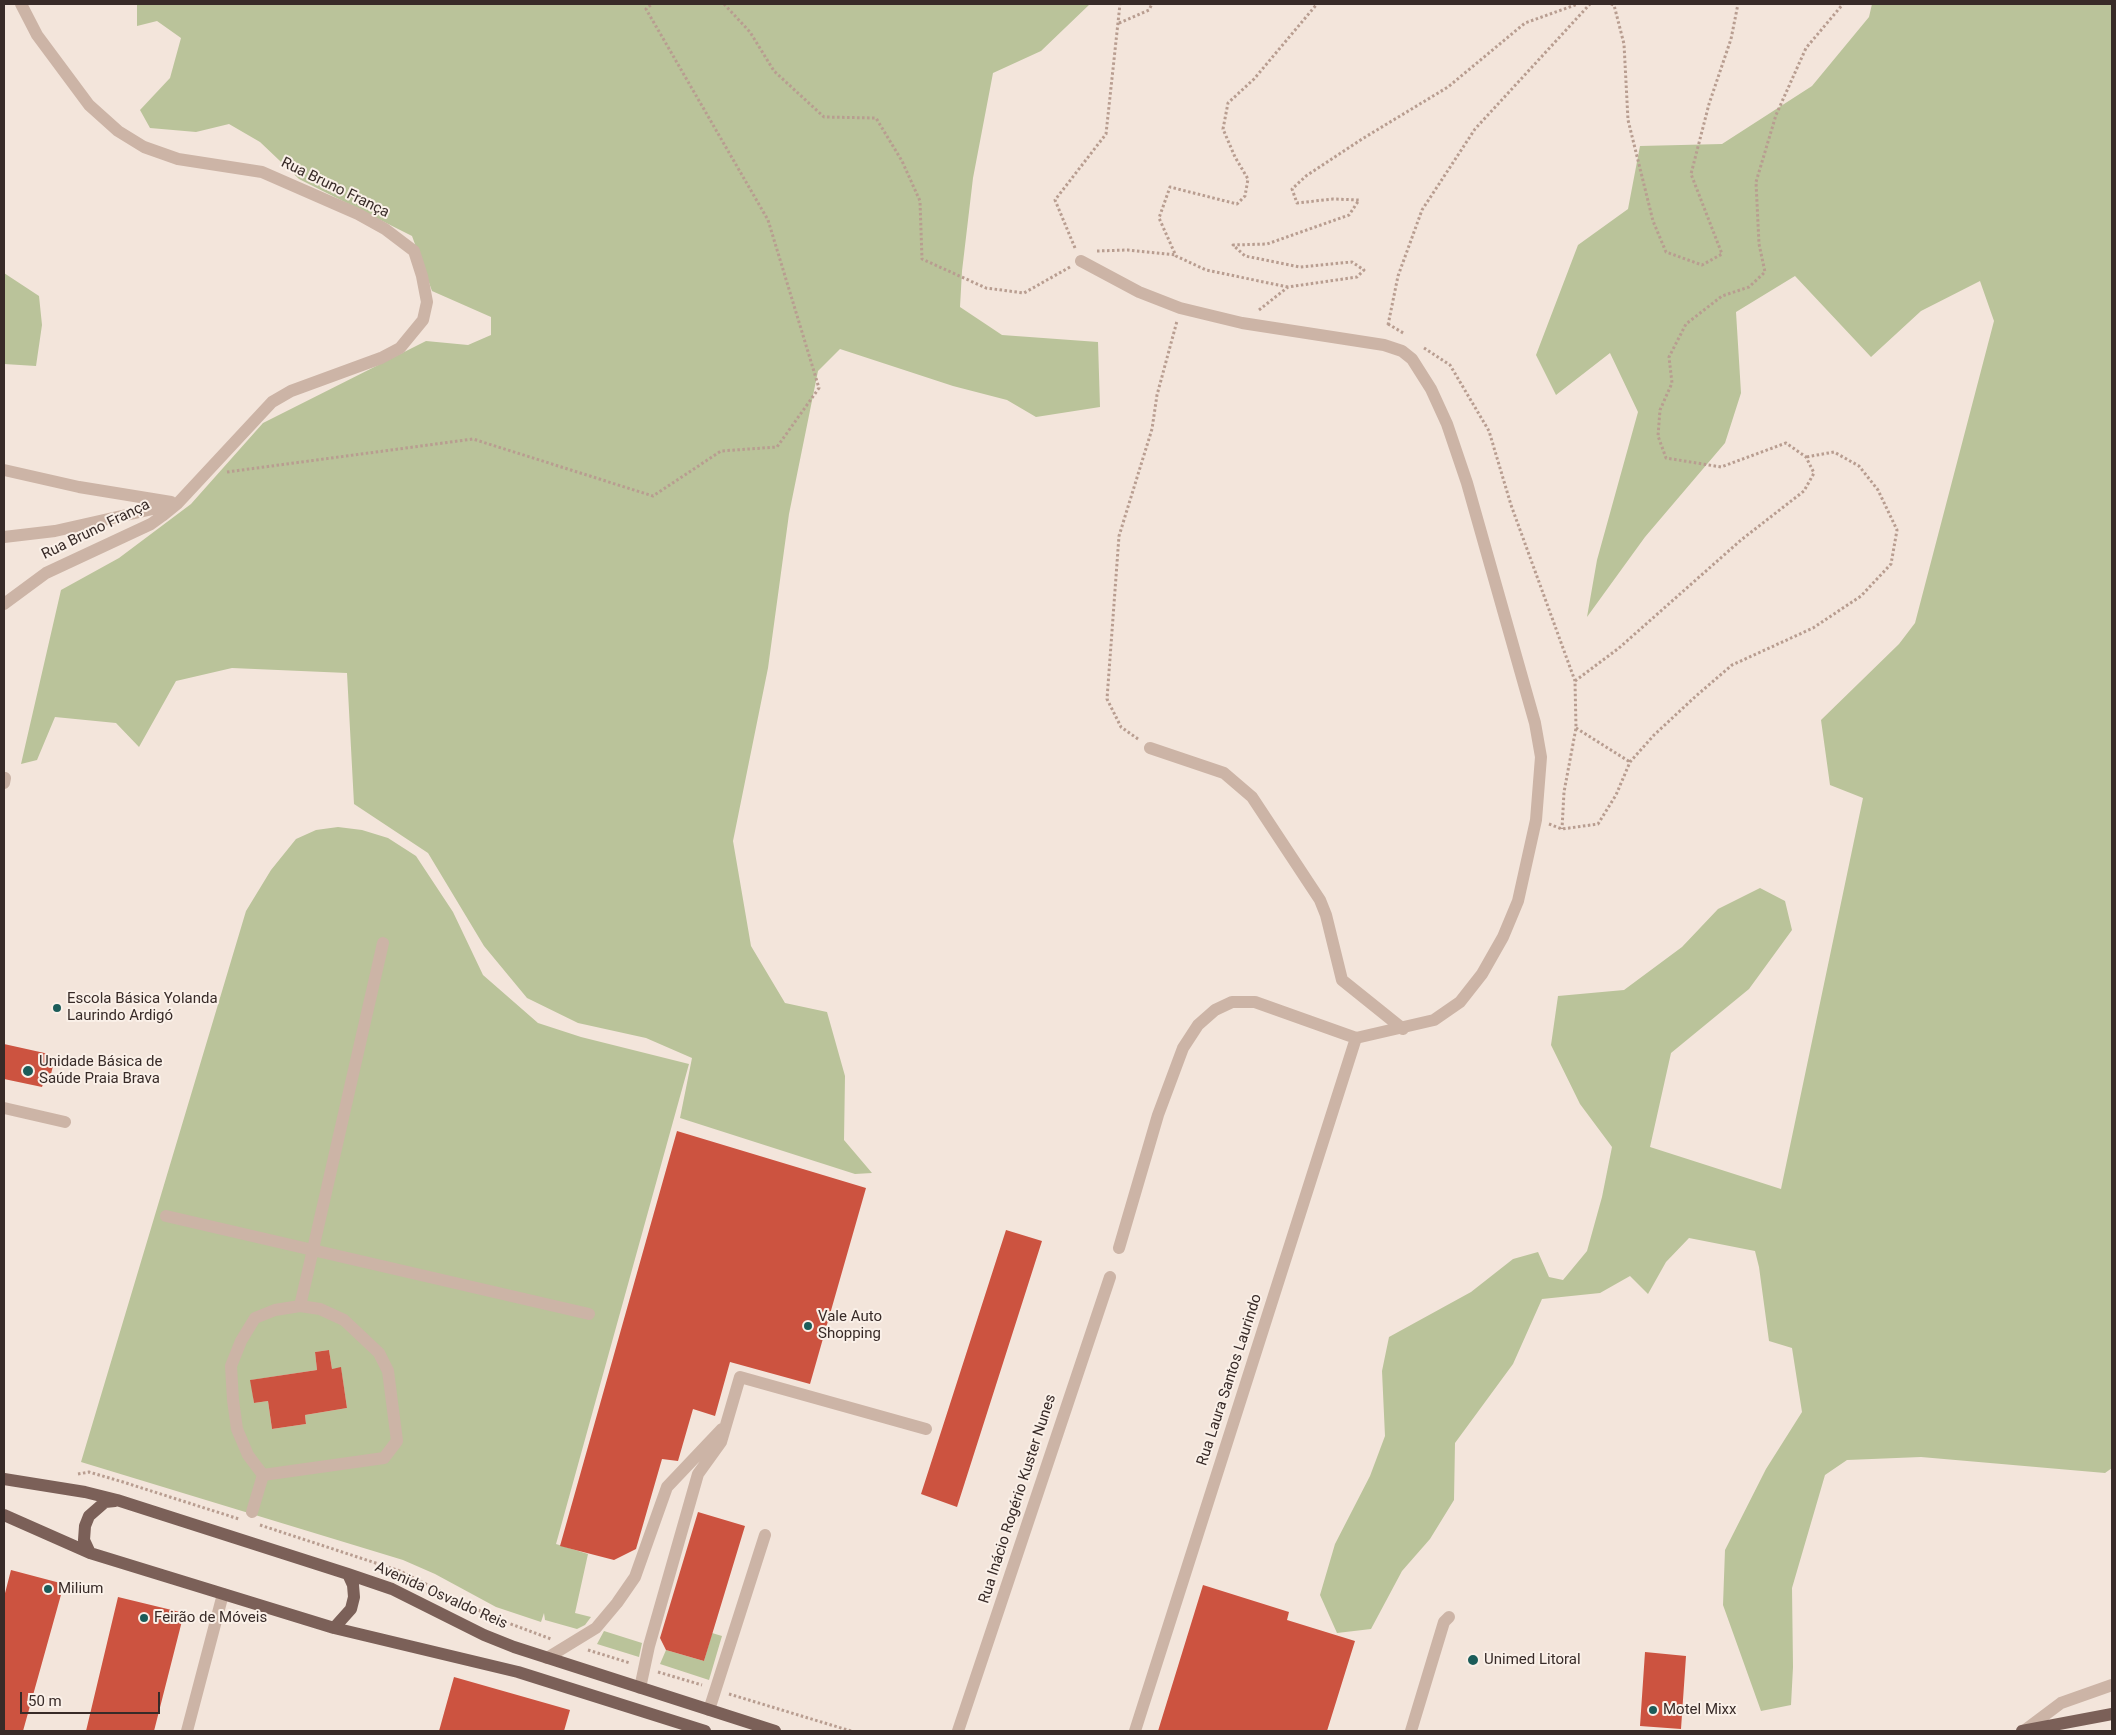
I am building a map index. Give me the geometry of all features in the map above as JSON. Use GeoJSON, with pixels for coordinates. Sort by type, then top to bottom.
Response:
{"type":"FeatureCollection","features":[{"type":"Feature","properties":{"kind":"main road","name":"Avenida Osvaldo Reis"},"geometry":{"type":"LineString","coordinates":[[4,1479],[85,1492],[117,1500],[348,1574],[392,1589],[484,1635],[547,1658],[775,1731]]}},
{"type":"Feature","properties":{"kind":"main road"},"geometry":{"type":"LineString","coordinates":[[90,1553],[84,1540],[85,1526],[89,1516],[105,1502],[117,1500]]}},
{"type":"Feature","properties":{"kind":"main road"},"geometry":{"type":"LineString","coordinates":[[4,1515],[90,1553],[223,1594],[334,1628],[518,1672],[705,1731]]}},
{"type":"Feature","properties":{"kind":"main road"},"geometry":{"type":"LineString","coordinates":[[334,1628],[351,1609],[354,1597],[353,1585],[348,1574]]}},
{"type":"Feature","properties":{"kind":"main road"},"geometry":{"type":"LineString","coordinates":[[2023,1731],[2112,1714]]}},
{"type":"Feature","properties":{"kind":"street","name":"Rua Bruno França"},"geometry":{"type":"LineString","coordinates":[[4,604],[46,573],[151,524],[178,503],[272,402],[290,391],[381,358],[400,348],[423,320],[427,302],[422,276],[414,251],[385,230],[358,214],[271,175],[178,159],[144,147],[118,131],[89,105],[37,35],[20,4]]}},
{"type":"Feature","properties":{"kind":"street"},"geometry":{"type":"LineString","coordinates":[[1081,261],[1139,292],[1180,308],[1242,323],[1384,345],[1402,351],[1412,359],[1447,424],[1467,482],[1536,723],[1541,757],[1536,820],[1518,901],[1503,936],[1482,974],[1460,1002],[1434,1020],[1403,1029],[1356,1038],[1255,1002],[1232,1002],[1215,1010],[1198,1025],[1182,1048],[1158,1115],[1119,1248]]}},
{"type":"Feature","properties":{"kind":"street"},"geometry":{"type":"LineString","coordinates":[[4,470],[79,487],[178,503]]}},
{"type":"Feature","properties":{"kind":"street"},"geometry":{"type":"LineString","coordinates":[[4,537],[55,531],[178,503]]}},
{"type":"Feature","properties":{"kind":"street"},"geometry":{"type":"LineString","coordinates":[[1150,748],[1224,773],[1252,796],[1320,900],[1326,915],[1342,980],[1403,1029]]}},
{"type":"Feature","properties":{"kind":"street"},"geometry":{"type":"LineString","coordinates":[[300,1306],[383,943]]}},
{"type":"Feature","properties":{"kind":"street","name":"Rua Laura Santos Laurindo"},"geometry":{"type":"LineString","coordinates":[[1136,1731],[1356,1038]]}},
{"type":"Feature","properties":{"kind":"street"},"geometry":{"type":"LineString","coordinates":[[4,1108],[65,1122]]}},
{"type":"Feature","properties":{"kind":"street"},"geometry":{"type":"LineString","coordinates":[[166,1216],[589,1314]]}},
{"type":"Feature","properties":{"kind":"street","name":"Rua Inácio Rogério Kuster Nunes"},"geometry":{"type":"LineString","coordinates":[[958,1731],[1110,1277]]}},
{"type":"Feature","properties":{"kind":"street"},"geometry":{"type":"LineString","coordinates":[[300,1306],[320,1309],[344,1320],[380,1353],[388,1371],[397,1441],[384,1458],[263,1475],[248,1455],[237,1429],[233,1400],[232,1366],[240,1341],[255,1318],[275,1310],[300,1306]]}},
{"type":"Feature","properties":{"kind":"street"},"geometry":{"type":"LineString","coordinates":[[640,1688],[649,1646],[698,1474],[721,1442],[740,1377],[926,1429]]}},
{"type":"Feature","properties":{"kind":"street"},"geometry":{"type":"LineString","coordinates":[[547,1658],[596,1628],[616,1603],[635,1577],[666,1487],[727,1423]]}},
{"type":"Feature","properties":{"kind":"street"},"geometry":{"type":"LineString","coordinates":[[692,1460],[705,1465]]}},
{"type":"Feature","properties":{"kind":"street"},"geometry":{"type":"LineString","coordinates":[[252,1512],[263,1475]]}},
{"type":"Feature","properties":{"kind":"street"},"geometry":{"type":"LineString","coordinates":[[709,1710],[765,1535]]}},
{"type":"Feature","properties":{"kind":"street"},"geometry":{"type":"LineString","coordinates":[[186,1731],[223,1594]]}},
{"type":"Feature","properties":{"kind":"street"},"geometry":{"type":"LineString","coordinates":[[1410,1731],[1444,1622],[1449,1617]]}},
{"type":"Feature","properties":{"kind":"street"},"geometry":{"type":"LineString","coordinates":[[2023,1731],[2061,1703],[2112,1685]]}},
{"type":"Feature","properties":{"kind":"path"},"geometry":{"type":"LineString","coordinates":[[204,475],[472,439],[653,496],[721,451],[777,447],[819,388],[768,220],[646,8],[652,4]]}},
{"type":"Feature","properties":{"kind":"path"},"geometry":{"type":"LineString","coordinates":[[724,4],[750,32],[774,72],[824,117],[876,118],[902,161],[920,201],[922,259],[986,288],[1024,293],[1095,252],[1128,250],[1176,256],[1206,270],[1288,286],[1357,277],[1364,270],[1352,262],[1300,267],[1245,256],[1233,245],[1267,244],[1349,215],[1359,200],[1333,199],[1297,202],[1292,189],[1306,176],[1362,139],[1448,87],[1525,23],[1578,4]]}},
{"type":"Feature","properties":{"kind":"path"},"geometry":{"type":"LineString","coordinates":[[1081,261],[1055,200],[1106,134],[1120,4]]}},
{"type":"Feature","properties":{"kind":"path"},"geometry":{"type":"LineString","coordinates":[[1119,23],[1149,10],[1152,4]]}},
{"type":"Feature","properties":{"kind":"path"},"geometry":{"type":"LineString","coordinates":[[1176,256],[1159,218],[1170,187],[1237,204],[1245,196],[1248,179],[1235,157],[1223,129],[1228,103],[1254,79],[1317,4]]}},
{"type":"Feature","properties":{"kind":"path"},"geometry":{"type":"LineString","coordinates":[[1384,345],[1398,276],[1422,210],[1475,129],[1590,4]]}},
{"type":"Feature","properties":{"kind":"path"},"geometry":{"type":"LineString","coordinates":[[1611,4],[1614,5],[1624,44],[1628,120],[1653,221],[1666,252],[1702,266],[1722,254],[1691,174],[1709,104],[1732,39],[1738,4]]}},
{"type":"Feature","properties":{"kind":"path"},"geometry":{"type":"LineString","coordinates":[[1575,681],[1619,648],[1741,540],[1804,491],[1814,473],[1806,457],[1786,443],[1721,467],[1666,458],[1658,436],[1660,410],[1672,383],[1669,357],[1686,324],[1722,296],[1749,287],[1765,272],[1758,244],[1756,182],[1776,115],[1806,48],[1843,4]]}},
{"type":"Feature","properties":{"kind":"path"},"geometry":{"type":"LineString","coordinates":[[1242,323],[1288,286]]}},
{"type":"Feature","properties":{"kind":"path"},"geometry":{"type":"LineString","coordinates":[[1150,748],[1121,727],[1107,700],[1119,536],[1152,430],[1157,395],[1180,308]]}},
{"type":"Feature","properties":{"kind":"path"},"geometry":{"type":"LineString","coordinates":[[1388,324],[1412,339]]}},
{"type":"Feature","properties":{"kind":"path"},"geometry":{"type":"LineString","coordinates":[[1419,344],[1450,365],[1489,431],[1514,514],[1575,681],[1576,728],[1564,792],[1562,829]]}},
{"type":"Feature","properties":{"kind":"path"},"geometry":{"type":"LineString","coordinates":[[1536,820],[1562,829],[1598,824],[1616,795],[1630,762],[1654,735],[1732,665],[1813,628],[1861,596],[1891,564],[1897,530],[1878,490],[1860,466],[1834,452],[1806,457]]}},
{"type":"Feature","properties":{"kind":"path"},"geometry":{"type":"LineString","coordinates":[[1576,728],[1630,762]]}},
{"type":"Feature","properties":{"kind":"green space"},"geometry":{"type":"Polygon","coordinates":[[[137,4],[1090,4],[1041,51],[993,73],[973,178],[962,271],[960,307],[1002,335],[1098,342],[1100,407],[1036,417],[1007,400],[953,386],[840,349],[818,371],[789,514],[768,668],[733,841],[751,946],[785,1003],[827,1012],[845,1076],[844,1140],[872,1173],[855,1174],[680,1118],[692,1058],[646,1038],[578,1023],[527,998],[484,946],[428,853],[354,804],[347,673],[232,668],[176,681],[139,747],[116,723],[55,717],[37,760],[21,764],[61,590],[119,558],[191,504],[263,423],[426,341],[468,345],[491,335],[491,317],[432,291],[412,236],[299,179],[260,142],[229,124],[196,132],[150,128],[140,110],[170,78],[181,38],[157,21],[137,26],[137,4]]]}},
{"type":"Feature","properties":{"kind":"green space"},"geometry":{"type":"Polygon","coordinates":[[[1872,4],[2112,4],[2112,1468],[2105,1473],[1921,1457],[1847,1460],[1825,1475],[1792,1588],[1793,1667],[1791,1705],[1761,1711],[1723,1605],[1725,1550],[1766,1469],[1802,1412],[1792,1348],[1769,1341],[1755,1251],[1689,1238],[1666,1262],[1648,1294],[1630,1276],[1600,1293],[1542,1299],[1513,1364],[1455,1443],[1454,1500],[1430,1539],[1402,1571],[1371,1629],[1337,1633],[1320,1595],[1335,1544],[1370,1476],[1385,1436],[1382,1371],[1389,1337],[1471,1292],[1513,1259],[1538,1252],[1549,1277],[1563,1280],[1587,1251],[1602,1197],[1612,1147],[1580,1104],[1551,1045],[1558,996],[1624,990],[1682,947],[1718,909],[1760,888],[1785,901],[1792,930],[1749,989],[1671,1053],[1650,1147],[1781,1189],[1863,798],[1830,785],[1821,720],[1899,644],[1915,623],[1994,321],[1980,281],[1921,311],[1871,357],[1795,276],[1736,312],[1741,393],[1725,443],[1645,537],[1587,617],[1597,560],[1638,412],[1610,353],[1556,395],[1536,355],[1578,245],[1628,209],[1640,146],[1722,144],[1812,86],[1869,17],[1872,4]]]}},
{"type":"Feature","properties":{"kind":"green space"},"geometry":{"type":"Polygon","coordinates":[[[4,273],[39,296],[42,325],[36,366],[4,364],[4,273]]]}},
{"type":"Feature","properties":{"kind":"green space"},"geometry":{"type":"Polygon","coordinates":[[[338,827],[362,830],[388,838],[416,856],[453,912],[483,975],[538,1023],[581,1037],[689,1064],[556,1544],[588,1554],[575,1613],[591,1617],[585,1625],[577,1629],[545,1620],[544,1613],[541,1622],[496,1607],[435,1574],[403,1560],[81,1462],[246,911],[271,870],[296,839],[316,830],[338,827]],[[329,1350],[315,1352],[317,1370],[251,1380],[254,1403],[268,1401],[272,1429],[306,1424],[305,1415],[347,1408],[341,1368],[332,1369],[329,1350]]]}},
{"type":"Feature","properties":{"kind":"green space"},"geometry":{"type":"Polygon","coordinates":[[[604,1631],[642,1643],[639,1657],[597,1644],[604,1631]]]}},
{"type":"Feature","properties":{"kind":"green space"},"geometry":{"type":"Polygon","coordinates":[[[712,1633],[722,1636],[709,1680],[660,1664],[666,1650],[704,1661],[712,1633]]]}},
{"type":"Feature","properties":{"kind":"building","name":"Unidade Básica de Saúde Praia Brava"},"geometry":{"type":"Polygon","coordinates":[[[4,1044],[49,1054],[48,1061],[54,1062],[49,1082],[44,1081],[42,1087],[4,1079],[4,1044]]]}},
{"type":"Feature","properties":{"kind":"building"},"geometry":{"type":"Polygon","coordinates":[[[677,1131],[866,1188],[810,1384],[730,1362],[715,1416],[693,1409],[678,1461],[662,1459],[636,1549],[614,1560],[560,1546],[677,1131]]]}},
{"type":"Feature","properties":{"kind":"building"},"geometry":{"type":"Polygon","coordinates":[[[1006,1230],[1042,1241],[957,1507],[921,1494],[1006,1230]]]}},
{"type":"Feature","properties":{"kind":"building"},"geometry":{"type":"Polygon","coordinates":[[[329,1350],[332,1369],[341,1367],[347,1408],[305,1415],[306,1424],[272,1429],[268,1401],[254,1403],[250,1380],[317,1370],[315,1352],[329,1350]]]}},
{"type":"Feature","properties":{"kind":"building"},"geometry":{"type":"Polygon","coordinates":[[[698,1512],[745,1526],[704,1661],[666,1650],[660,1638],[698,1512]]]}},
{"type":"Feature","properties":{"kind":"building"},"geometry":{"type":"Polygon","coordinates":[[[11,1570],[64,1584],[23,1731],[4,1731],[4,1597],[11,1570]]]}},
{"type":"Feature","properties":{"kind":"building"},"geometry":{"type":"Polygon","coordinates":[[[1203,1585],[1289,1612],[1287,1620],[1355,1641],[1327,1731],[1158,1731],[1203,1585]]]}},
{"type":"Feature","properties":{"kind":"building"},"geometry":{"type":"Polygon","coordinates":[[[118,1597],[184,1613],[154,1731],[86,1731],[118,1597]]]}},
{"type":"Feature","properties":{"kind":"building"},"geometry":{"type":"Polygon","coordinates":[[[1645,1652],[1686,1656],[1681,1729],[1640,1726],[1645,1652]]]}},
{"type":"Feature","properties":{"kind":"building"},"geometry":{"type":"Polygon","coordinates":[[[454,1677],[570,1710],[564,1731],[439,1731],[454,1677]]]}},
{"type":"Feature","properties":{"kind":"place","name":"Escola Básica Yolanda Laurindo Ardigó"},"geometry":{"type":"Point","coordinates":[57,1008]}},
{"type":"Feature","properties":{"kind":"place","name":"Unidade Básica de Saúde Praia Brava"},"geometry":{"type":"Point","coordinates":[28,1071]}},
{"type":"Feature","properties":{"kind":"place","name":"Vale Auto Shopping"},"geometry":{"type":"Point","coordinates":[808,1326]}},
{"type":"Feature","properties":{"kind":"place","name":"Milium"},"geometry":{"type":"Point","coordinates":[48,1589]}},
{"type":"Feature","properties":{"kind":"place","name":"Feirão de Móveis"},"geometry":{"type":"Point","coordinates":[144,1618]}},
{"type":"Feature","properties":{"kind":"place","name":"Unimed Litoral"},"geometry":{"type":"Point","coordinates":[1473,1660]}},
{"type":"Feature","properties":{"kind":"place","name":"Motel Mixx"},"geometry":{"type":"Point","coordinates":[1653,1710]}}]}
